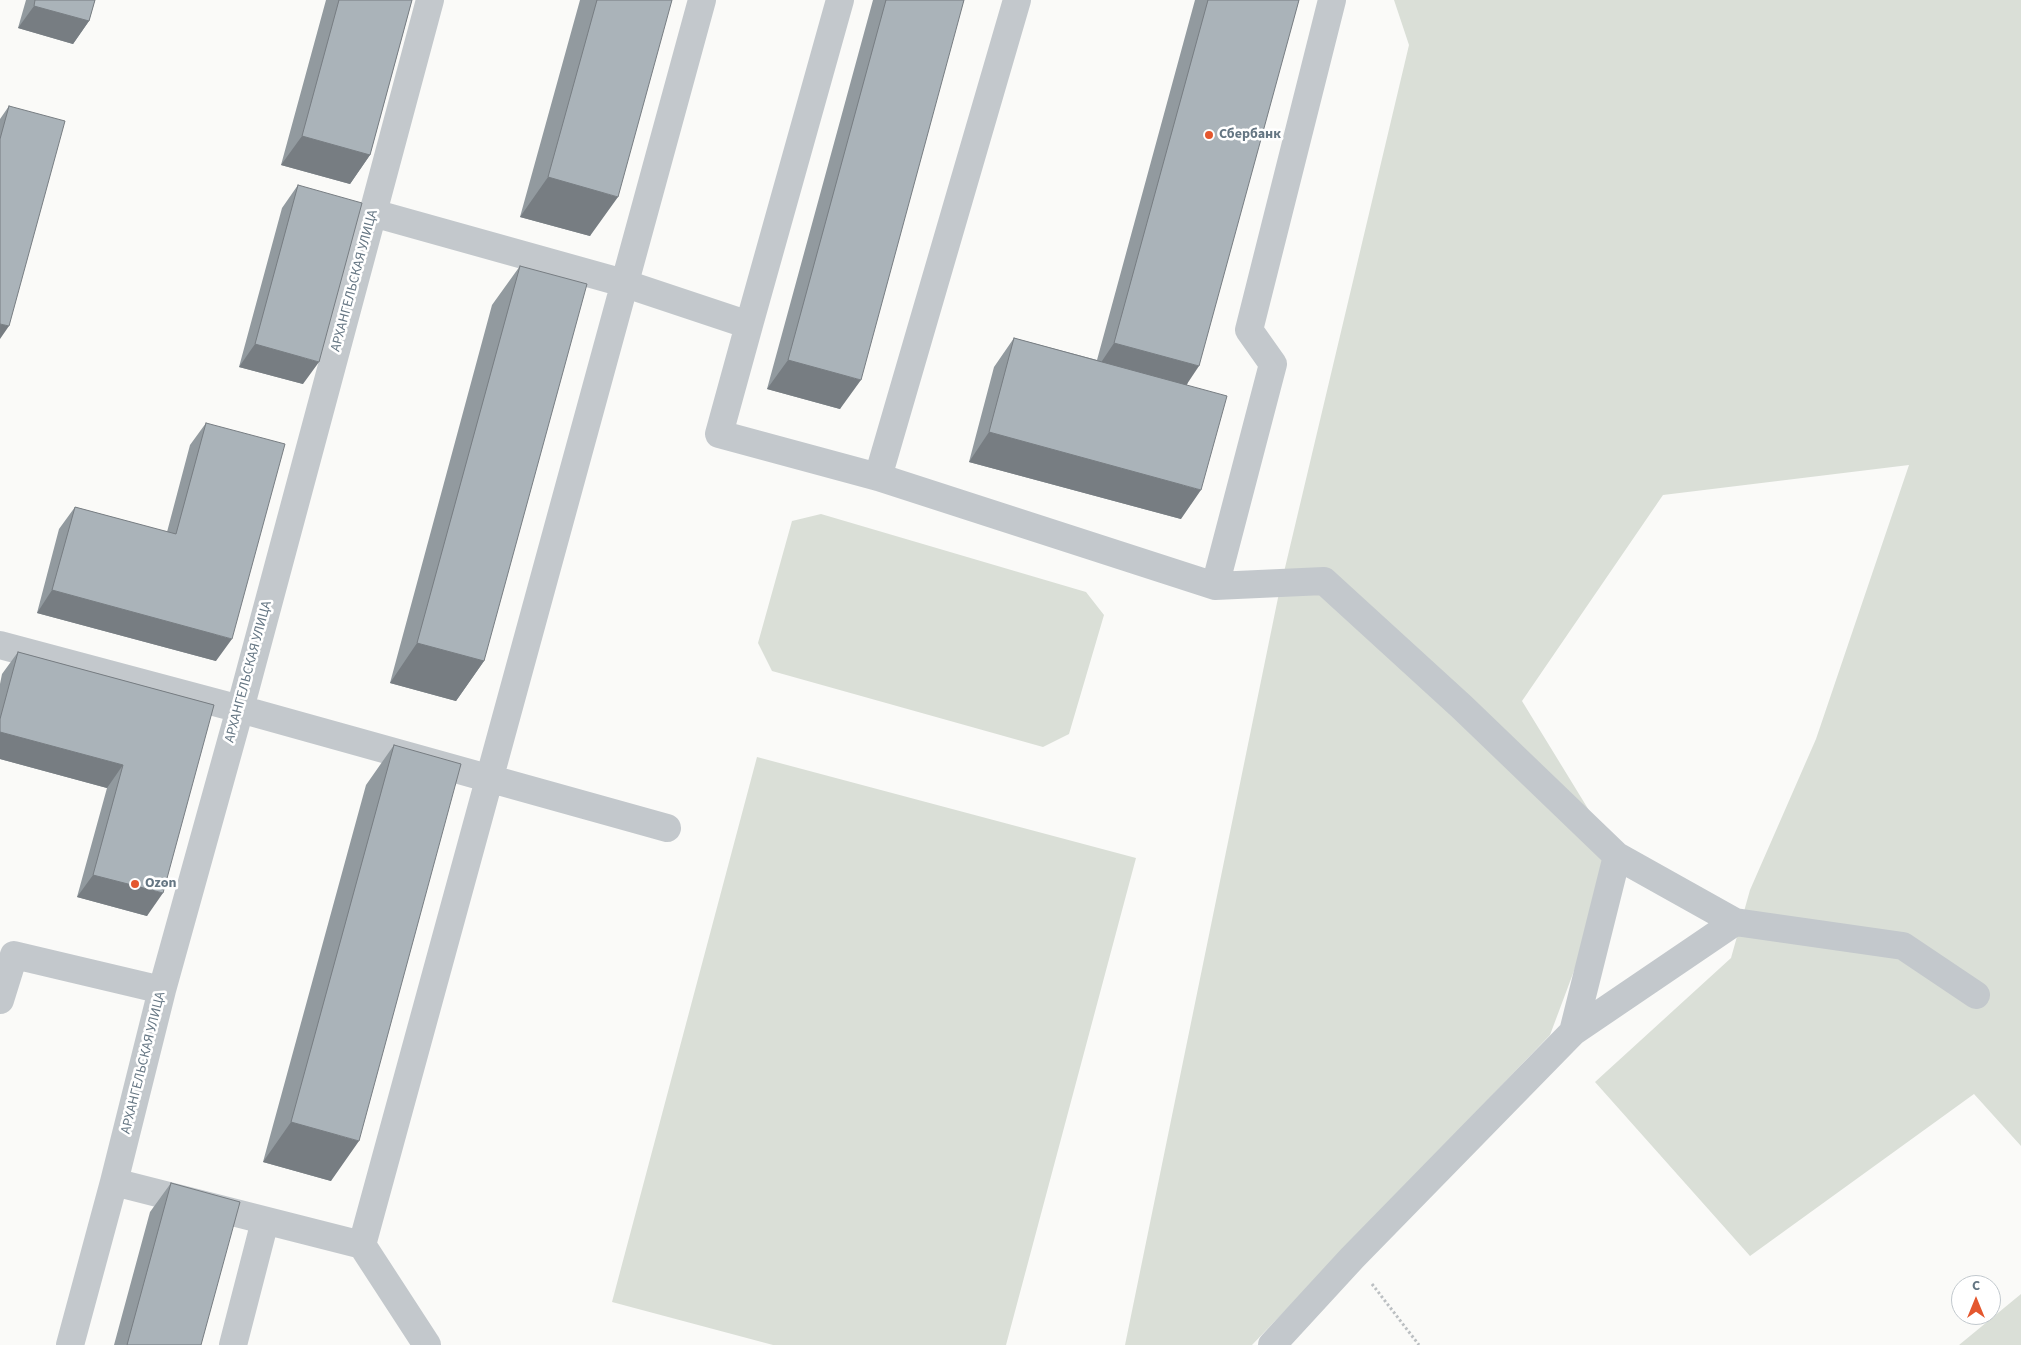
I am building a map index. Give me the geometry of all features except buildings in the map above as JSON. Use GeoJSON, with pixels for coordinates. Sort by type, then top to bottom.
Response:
{"type":"FeatureCollection","features":[{"type":"Feature","properties":{"kind":"street","name":"АРХАНГЕЛЬСКАЯ УЛИЦА"},"geometry":{"type":"LineString","coordinates":[[70,1345],[114,1182],[162,990],[240,709],[430,0]]}},
{"type":"Feature","properties":{"kind":"street"},"geometry":{"type":"LineString","coordinates":[[362,1245],[702,0]]}},
{"type":"Feature","properties":{"kind":"street"},"geometry":{"type":"LineString","coordinates":[[840,0],[719,434],[878,477],[1216,586],[1324,581],[1462,707],[1617,856],[1734,922],[1902,946],[1976,995]]}},
{"type":"Feature","properties":{"kind":"street"},"geometry":{"type":"LineString","coordinates":[[878,477],[1018,0]]}},
{"type":"Feature","properties":{"kind":"street"},"geometry":{"type":"LineString","coordinates":[[1216,586],[1273,364],[1249,330],[1332,0]]}},
{"type":"Feature","properties":{"kind":"street"},"geometry":{"type":"LineString","coordinates":[[373,213],[625,284],[750,325]]}},
{"type":"Feature","properties":{"kind":"street"},"geometry":{"type":"LineString","coordinates":[[0,645],[240,709],[667,828]]}},
{"type":"Feature","properties":{"kind":"street"},"geometry":{"type":"LineString","coordinates":[[1573,1032],[1617,856]]}},
{"type":"Feature","properties":{"kind":"street"},"geometry":{"type":"LineString","coordinates":[[1272,1345],[1352,1258],[1573,1032],[1734,922]]}},
{"type":"Feature","properties":{"kind":"street"},"geometry":{"type":"LineString","coordinates":[[0,1000],[14,955],[162,990]]}},
{"type":"Feature","properties":{"kind":"street"},"geometry":{"type":"LineString","coordinates":[[114,1182],[362,1245],[427,1345]]}},
{"type":"Feature","properties":{"kind":"street"},"geometry":{"type":"LineString","coordinates":[[233,1345],[265,1220]]}},
{"type":"Feature","properties":{"kind":"path"},"geometry":{"type":"LineString","coordinates":[[1352,1258],[1419,1345]]}},
{"type":"Feature","properties":{"kind":"shaded area"},"geometry":{"type":"Polygon","coordinates":[[[1394,0],[2021,0],[2021,1146],[1974,1094],[1750,1256],[1595,1082],[1731,958],[1750,890],[1816,739],[1909,465],[1663,495],[1522,701],[1617,856],[1550,1035],[1252,1345],[1125,1345],[1279,593],[1409,45],[1394,0]]]}},
{"type":"Feature","properties":{"kind":"shaded area"},"geometry":{"type":"Polygon","coordinates":[[[821,514],[1086,592],[1104,615],[1069,734],[1043,747],[772,671],[758,643],[792,521],[821,514]]]}},
{"type":"Feature","properties":{"kind":"shaded area"},"geometry":{"type":"Polygon","coordinates":[[[757,757],[1136,858],[1006,1345],[773,1345],[612,1302],[757,757]]]}},
{"type":"Feature","properties":{"kind":"shaded area"},"geometry":{"type":"Polygon","coordinates":[[[2021,1294],[2021,1345],[1959,1345],[1983,1325],[2001,1325],[2001,1310],[2021,1294]]]}},
{"type":"Feature","properties":{"kind":"place","name":"Сбербанк"},"geometry":{"type":"Point","coordinates":[1209,135]}},
{"type":"Feature","properties":{"kind":"place","name":"Ozon"},"geometry":{"type":"Point","coordinates":[135,884]}}]}
